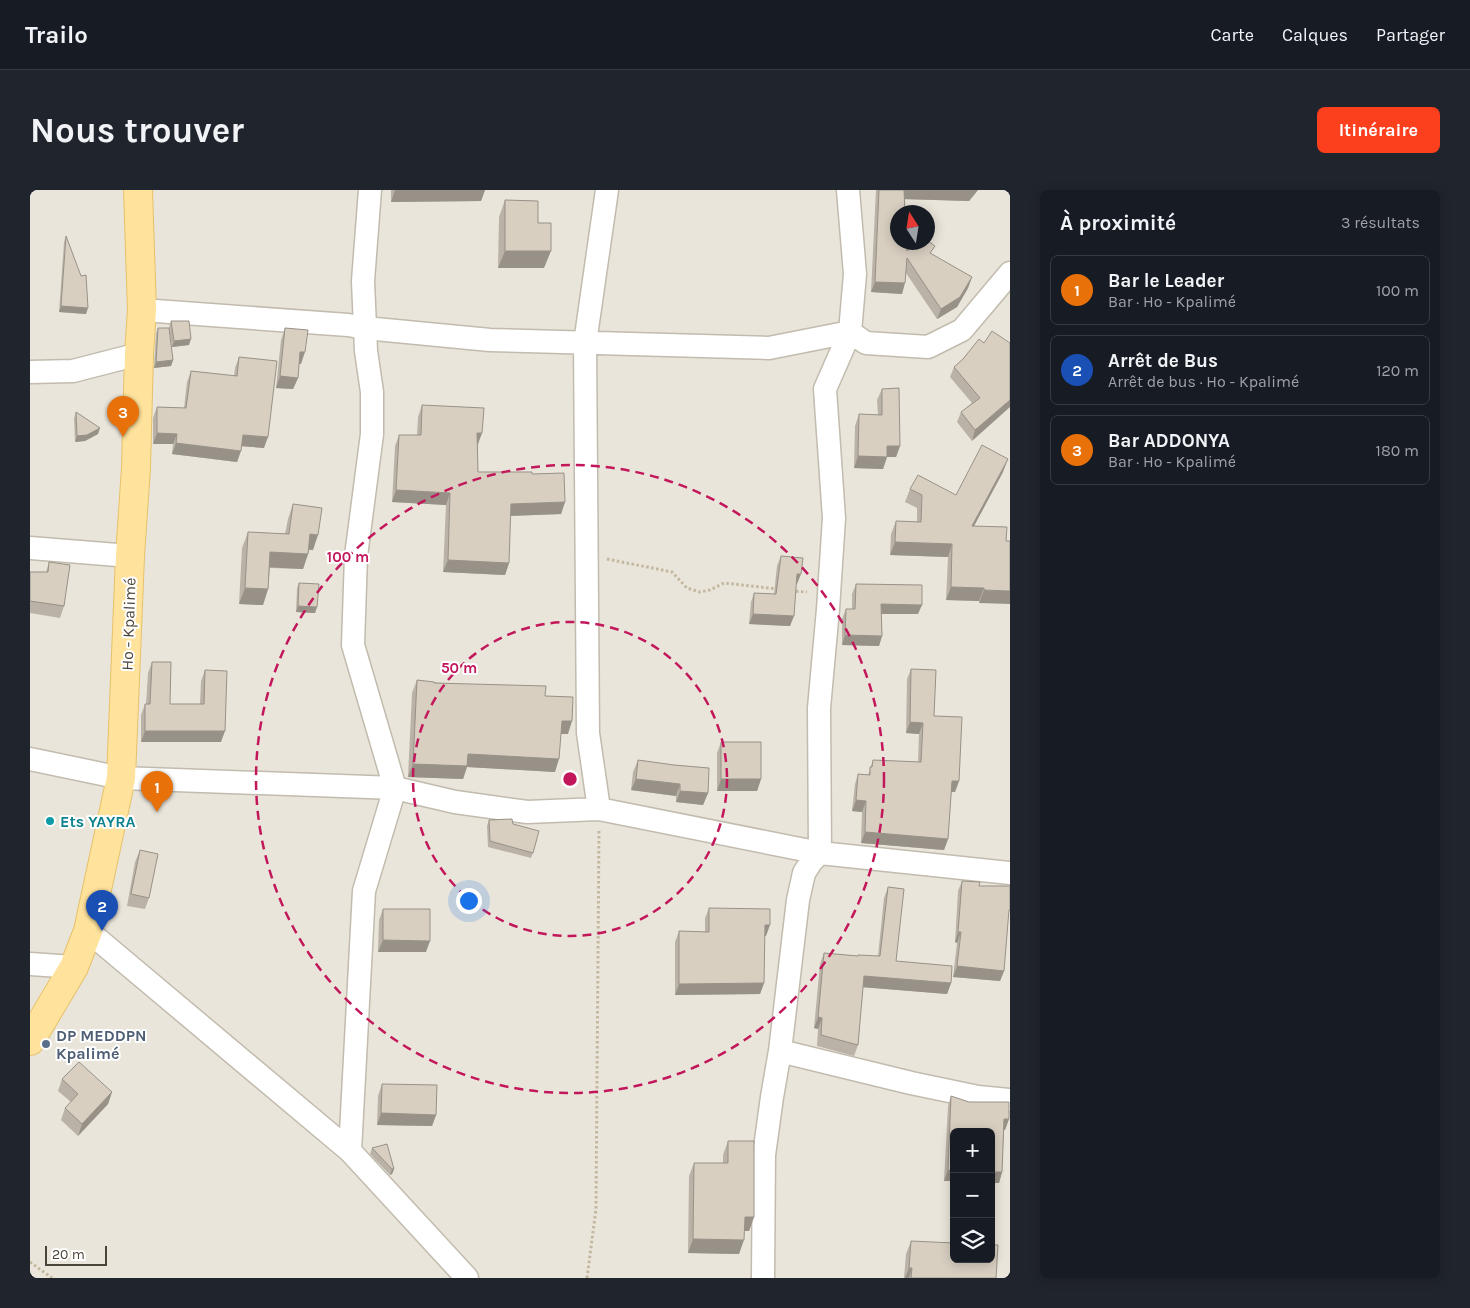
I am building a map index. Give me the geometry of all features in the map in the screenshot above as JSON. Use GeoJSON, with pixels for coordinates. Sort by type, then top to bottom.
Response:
{"type":"FeatureCollection","features":[{"type":"Feature","properties":{"kind":"main road","name":"Ho - Kpalimé"},"geometry":{"type":"LineString","coordinates":[[30,1041],[74,966],[88,931],[122,778],[142,310],[138,190]]}},
{"type":"Feature","properties":{"kind":"street"},"geometry":{"type":"LineString","coordinates":[[350,1151],[364,892],[395,788],[353,645],[356,556],[372,434],[372,392],[366,351],[363,281],[370,190]]}},
{"type":"Feature","properties":{"kind":"street"},"geometry":{"type":"LineString","coordinates":[[599,809],[588,733],[585,343],[607,190]]}},
{"type":"Feature","properties":{"kind":"street"},"geometry":{"type":"LineString","coordinates":[[763,1278],[764,1154],[780,1051],[798,900],[804,873],[820,853],[819,708],[834,518],[824,389],[850,332],[855,274],[848,190]]}},
{"type":"Feature","properties":{"kind":"street"},"geometry":{"type":"LineString","coordinates":[[142,310],[348,325],[490,340],[769,348],[850,332],[866,343],[928,347],[962,330],[1010,273]]}},
{"type":"Feature","properties":{"kind":"street"},"geometry":{"type":"LineString","coordinates":[[30,372],[73,371],[139,354]]}},
{"type":"Feature","properties":{"kind":"street"},"geometry":{"type":"LineString","coordinates":[[30,548],[130,556]]}},
{"type":"Feature","properties":{"kind":"street"},"geometry":{"type":"LineString","coordinates":[[30,759],[122,778],[395,788],[455,802],[527,812],[599,809],[820,853],[1010,873]]}},
{"type":"Feature","properties":{"kind":"street"},"geometry":{"type":"LineString","coordinates":[[88,931],[350,1151],[466,1278]]}},
{"type":"Feature","properties":{"kind":"street"},"geometry":{"type":"LineString","coordinates":[[30,964],[74,966]]}},
{"type":"Feature","properties":{"kind":"street"},"geometry":{"type":"LineString","coordinates":[[780,1051],[911,1084],[978,1098],[1010,1100]]}},
{"type":"Feature","properties":{"kind":"path"},"geometry":{"type":"LineString","coordinates":[[587,556],[672,572],[687,588],[700,592],[724,584],[829,595]]}},
{"type":"Feature","properties":{"kind":"path"},"geometry":{"type":"LineString","coordinates":[[587,1278],[596,1209],[599,809]]}},
{"type":"Feature","properties":{"kind":"path"},"geometry":{"type":"LineString","coordinates":[[30,1262],[52,1278]]}},
{"type":"Feature","properties":{"kind":"shaded area"},"geometry":{"type":"Polygon","coordinates":[[[30,190],[1010,190],[1010,1278],[30,1278],[30,190]]]}},
{"type":"Feature","properties":{"kind":"building"},"geometry":{"type":"Polygon","coordinates":[[[879,190],[904,190],[905,205],[890,205],[890,250],[932,250],[930,253],[972,277],[960,297],[941,309],[907,258],[905,283],[875,282],[879,190]]]}},
{"type":"Feature","properties":{"kind":"building"},"geometry":{"type":"Polygon","coordinates":[[[505,200],[538,201],[538,223],[551,223],[551,251],[505,251],[505,200]]]}},
{"type":"Feature","properties":{"kind":"building"},"geometry":{"type":"Polygon","coordinates":[[[66,236],[81,276],[86,275],[88,308],[61,306],[66,236]]]}},
{"type":"Feature","properties":{"kind":"building"},"geometry":{"type":"Polygon","coordinates":[[[171,321],[189,321],[191,339],[174,341],[171,321]]]}},
{"type":"Feature","properties":{"kind":"building"},"geometry":{"type":"Polygon","coordinates":[[[158,328],[169,328],[173,360],[156,362],[158,328]]]}},
{"type":"Feature","properties":{"kind":"building"},"geometry":{"type":"Polygon","coordinates":[[[285,328],[308,330],[305,352],[300,352],[298,378],[280,376],[285,328]]]}},
{"type":"Feature","properties":{"kind":"building"},"geometry":{"type":"Polygon","coordinates":[[[992,331],[1010,343],[1010,400],[975,430],[961,412],[980,398],[954,367],[979,339],[984,343],[992,331]]]}},
{"type":"Feature","properties":{"kind":"building"},"geometry":{"type":"Polygon","coordinates":[[[239,357],[277,361],[268,437],[243,435],[241,451],[176,443],[177,434],[157,433],[157,407],[186,408],[191,371],[237,376],[239,357]]]}},
{"type":"Feature","properties":{"kind":"building"},"geometry":{"type":"Polygon","coordinates":[[[899,388],[900,446],[887,446],[887,457],[858,456],[859,414],[882,415],[882,389],[899,388]]]}},
{"type":"Feature","properties":{"kind":"building"},"geometry":{"type":"Polygon","coordinates":[[[422,405],[484,408],[482,433],[477,433],[478,472],[564,473],[565,502],[511,504],[509,563],[448,560],[450,493],[396,490],[399,435],[421,435],[422,405]]]}},
{"type":"Feature","properties":{"kind":"building"},"geometry":{"type":"Polygon","coordinates":[[[76,412],[100,428],[87,435],[77,436],[76,412]]]}},
{"type":"Feature","properties":{"kind":"building"},"geometry":{"type":"Polygon","coordinates":[[[982,445],[1008,459],[972,526],[1007,527],[1006,541],[1010,541],[1010,591],[951,587],[952,544],[895,542],[896,521],[921,522],[922,495],[910,489],[918,475],[956,495],[982,445]]]}},
{"type":"Feature","properties":{"kind":"building"},"geometry":{"type":"Polygon","coordinates":[[[293,504],[322,508],[318,535],[310,534],[308,554],[270,552],[268,589],[245,588],[248,532],[289,534],[293,504]]]}},
{"type":"Feature","properties":{"kind":"building"},"geometry":{"type":"Polygon","coordinates":[[[781,556],[803,558],[801,574],[797,574],[794,616],[753,614],[754,593],[776,594],[781,556]]]}},
{"type":"Feature","properties":{"kind":"building"},"geometry":{"type":"Polygon","coordinates":[[[49,562],[70,565],[64,606],[30,601],[30,572],[48,572],[49,562]]]}},
{"type":"Feature","properties":{"kind":"building"},"geometry":{"type":"Polygon","coordinates":[[[299,583],[319,584],[317,607],[298,606],[299,583]]]}},
{"type":"Feature","properties":{"kind":"building"},"geometry":{"type":"Polygon","coordinates":[[[856,584],[922,585],[922,605],[881,604],[882,636],[845,635],[846,609],[855,609],[856,584]]]}},
{"type":"Feature","properties":{"kind":"building"},"geometry":{"type":"Polygon","coordinates":[[[152,662],[171,662],[170,704],[204,704],[205,670],[227,671],[225,731],[145,731],[145,704],[150,704],[152,662]]]}},
{"type":"Feature","properties":{"kind":"building"},"geometry":{"type":"Polygon","coordinates":[[[911,669],[936,670],[934,716],[962,717],[959,781],[952,781],[948,839],[865,832],[866,801],[856,800],[858,774],[870,775],[870,767],[872,767],[873,760],[921,762],[923,723],[910,722],[911,669]]]}},
{"type":"Feature","properties":{"kind":"building"},"geometry":{"type":"Polygon","coordinates":[[[417,680],[434,683],[546,686],[545,696],[573,697],[572,721],[562,721],[559,759],[468,754],[467,766],[413,764],[417,680]]]}},
{"type":"Feature","properties":{"kind":"building"},"geometry":{"type":"Polygon","coordinates":[[[721,742],[761,742],[761,779],[721,779],[721,742]]]}},
{"type":"Feature","properties":{"kind":"building"},"geometry":{"type":"Polygon","coordinates":[[[638,760],[709,768],[708,793],[680,791],[680,784],[636,779],[638,760]]]}},
{"type":"Feature","properties":{"kind":"building"},"geometry":{"type":"Polygon","coordinates":[[[512,819],[513,824],[539,831],[533,853],[490,841],[489,820],[512,819]]]}},
{"type":"Feature","properties":{"kind":"building"},"geometry":{"type":"Polygon","coordinates":[[[140,850],[158,854],[149,898],[131,894],[140,850]]]}},
{"type":"Feature","properties":{"kind":"building"},"geometry":{"type":"Polygon","coordinates":[[[962,881],[980,882],[979,886],[1010,886],[1010,910],[1004,971],[957,966],[961,932],[958,932],[962,881]]]}},
{"type":"Feature","properties":{"kind":"building"},"geometry":{"type":"Polygon","coordinates":[[[888,887],[904,889],[896,961],[952,966],[951,983],[864,976],[858,1045],[821,1035],[822,1018],[818,1017],[824,953],[880,956],[888,887]]]}},
{"type":"Feature","properties":{"kind":"building"},"geometry":{"type":"Polygon","coordinates":[[[709,908],[770,909],[770,925],[765,925],[764,983],[679,984],[679,931],[709,932],[709,908]]]}},
{"type":"Feature","properties":{"kind":"building"},"geometry":{"type":"Polygon","coordinates":[[[383,909],[430,909],[430,941],[383,940],[383,909]]]}},
{"type":"Feature","properties":{"kind":"building"},"geometry":{"type":"Polygon","coordinates":[[[79,1062],[112,1092],[82,1124],[65,1108],[78,1094],[62,1079],[79,1062]]]}},
{"type":"Feature","properties":{"kind":"building"},"geometry":{"type":"Polygon","coordinates":[[[382,1084],[437,1085],[436,1115],[381,1113],[382,1084]]]}},
{"type":"Feature","properties":{"kind":"building"},"geometry":{"type":"Polygon","coordinates":[[[951,1096],[969,1102],[1009,1102],[1009,1119],[1004,1119],[1002,1172],[995,1172],[995,1128],[950,1128],[950,1170],[948,1170],[951,1096]]]}},
{"type":"Feature","properties":{"kind":"building"},"geometry":{"type":"Polygon","coordinates":[[[728,1141],[754,1141],[754,1217],[745,1217],[744,1240],[693,1239],[694,1163],[728,1163],[728,1141]]]}},
{"type":"Feature","properties":{"kind":"building"},"geometry":{"type":"Polygon","coordinates":[[[387,1144],[394,1169],[372,1148],[387,1144]]]}},
{"type":"Feature","properties":{"kind":"building"},"geometry":{"type":"Polygon","coordinates":[[[911,1241],[950,1243],[950,1263],[995,1263],[995,1245],[998,1245],[996,1278],[911,1278],[912,1268],[909,1268],[911,1241]]]}},
{"type":"Feature","properties":{"kind":"place","name":"Bar ADDONYA"},"geometry":{"type":"Point","coordinates":[123,437]}},
{"type":"Feature","properties":{"kind":"place","name":"Bar le Leader"},"geometry":{"type":"Point","coordinates":[157,812]}},
{"type":"Feature","properties":{"kind":"place","name":"Ets YAYRA"},"geometry":{"type":"Point","coordinates":[50,821]}},
{"type":"Feature","properties":{"kind":"place","name":"Arrêt de Bus"},"geometry":{"type":"Point","coordinates":[102,931]}},
{"type":"Feature","properties":{"kind":"place","name":"DP MEDDPN Kpalimé"},"geometry":{"type":"Point","coordinates":[46,1044]}}]}
